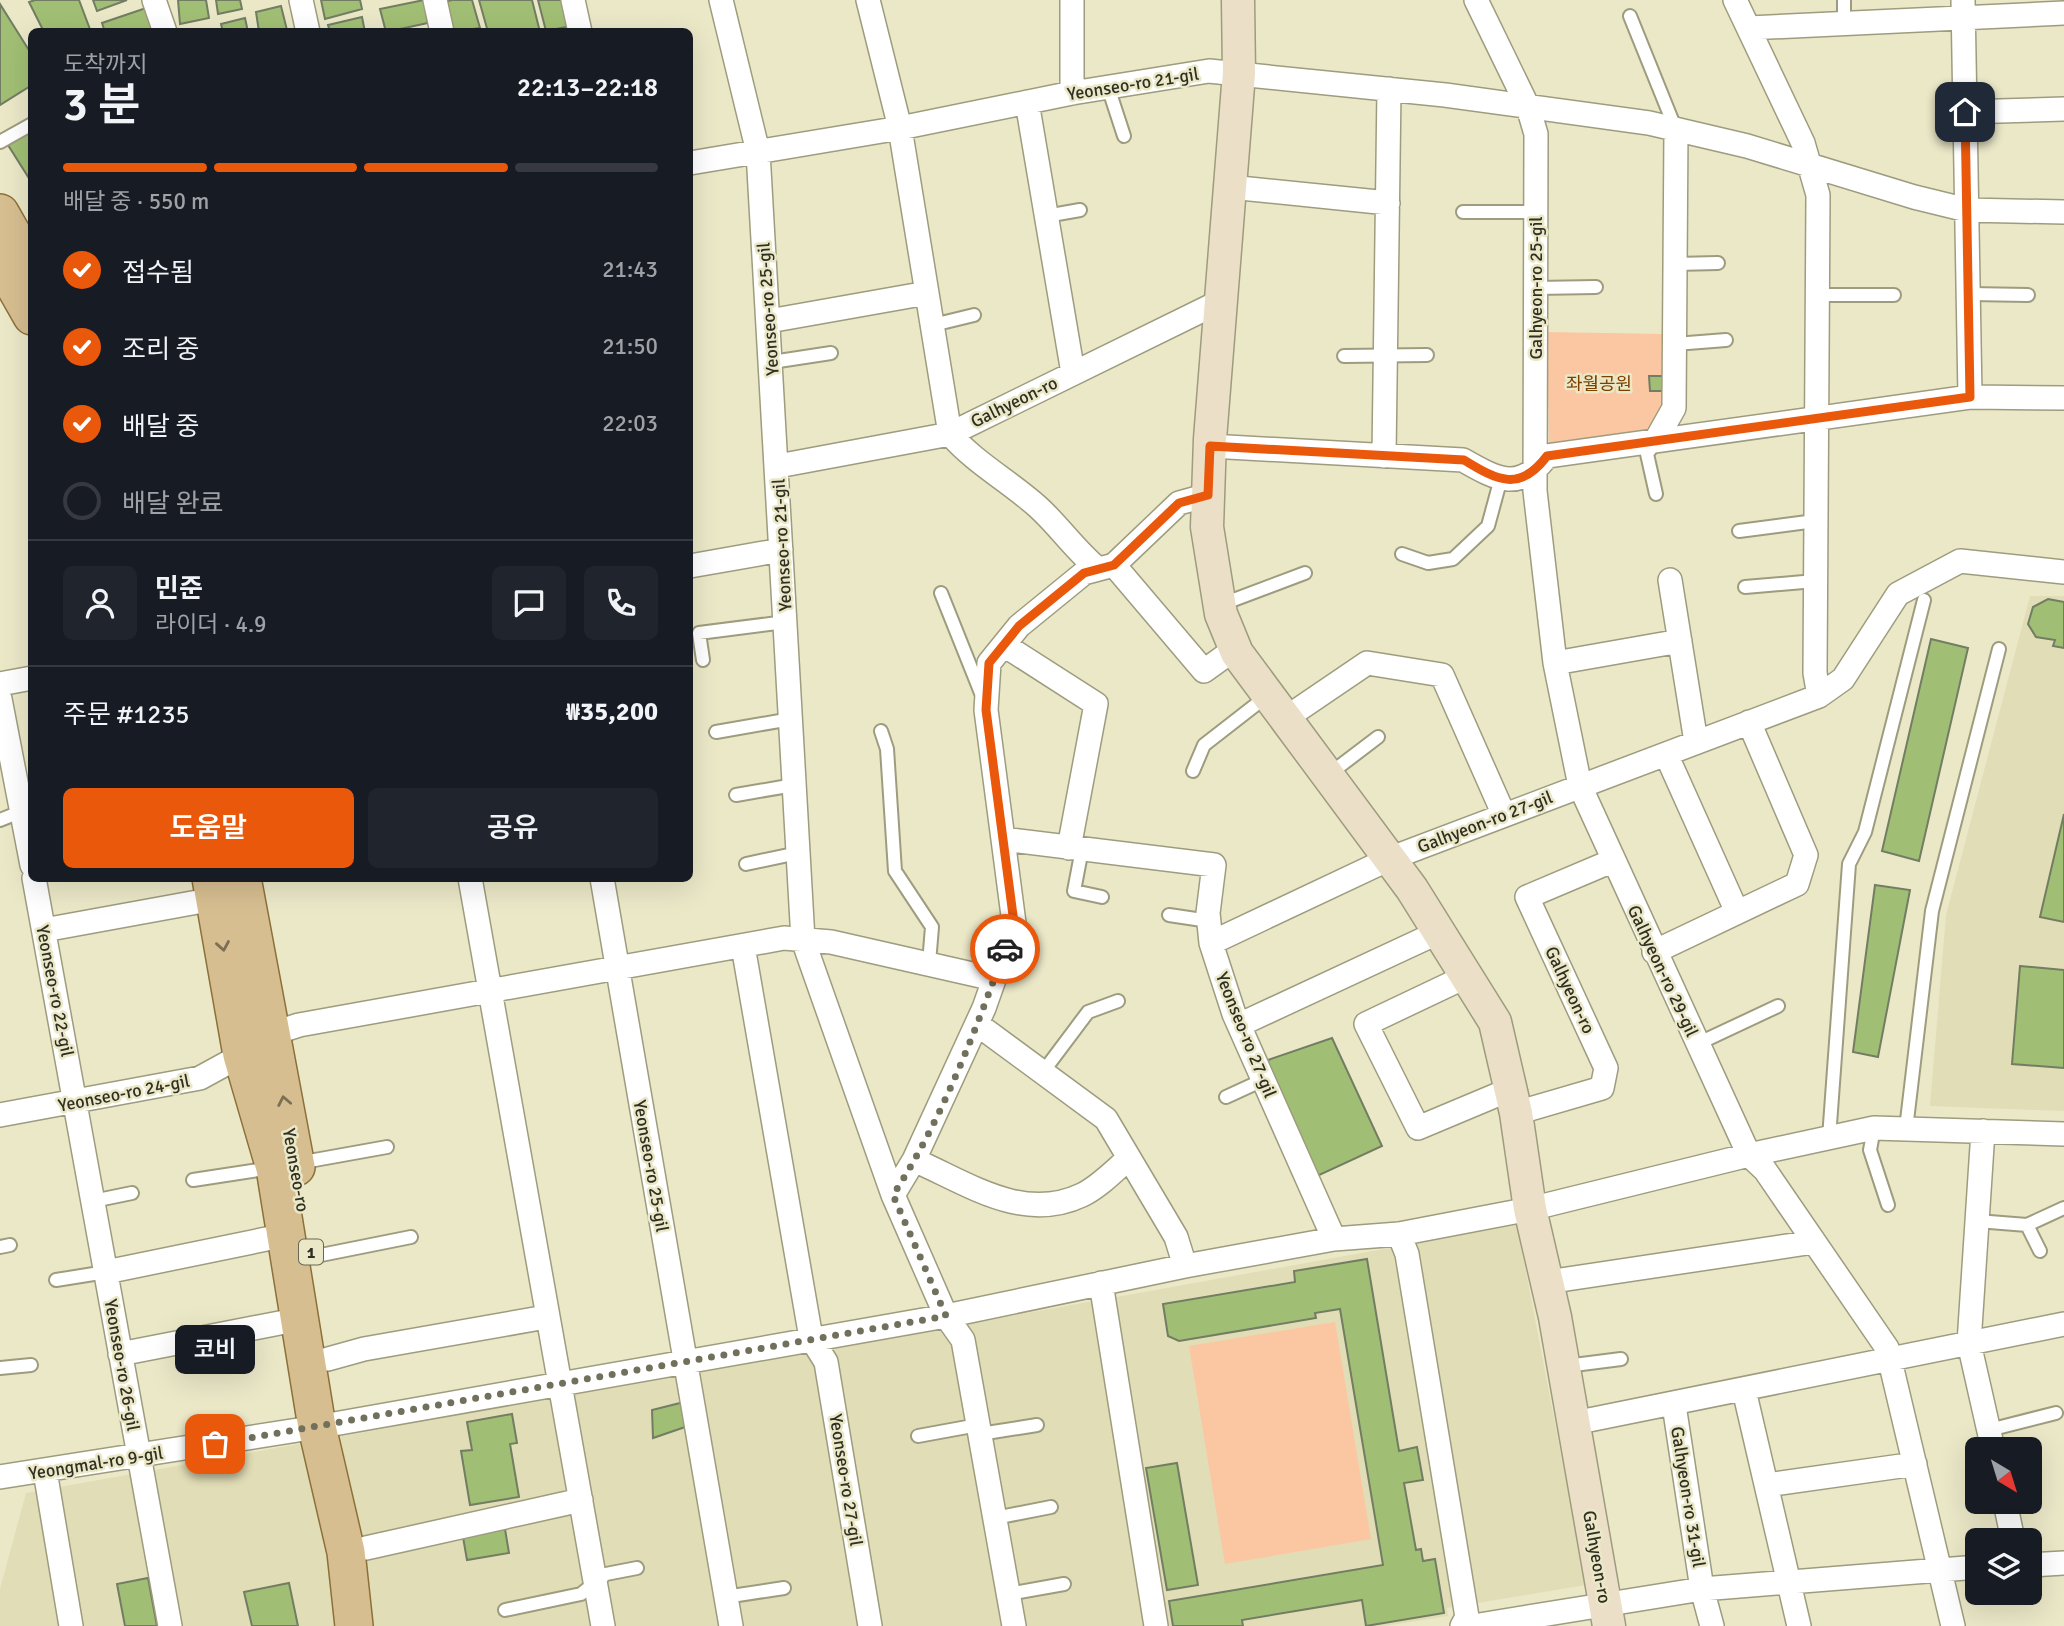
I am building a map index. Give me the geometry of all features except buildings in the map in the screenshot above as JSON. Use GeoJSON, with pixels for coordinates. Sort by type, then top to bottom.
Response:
{"type":"FeatureCollection","features":[{"type":"Feature","properties":{"kind":"main road","name":"Galhyeon-ro"},"geometry":{"type":"LineString","coordinates":[[1238,0],[1239,73],[1210,446],[1207,527],[1220,606],[1236,648],[1389,859],[1439,932],[1495,1022],[1514,1101],[1530,1209],[1564,1367],[1607,1615]]}},
{"type":"Feature","properties":{"kind":"main road"},"geometry":{"type":"LineString","coordinates":[[0,213],[19,287]]}},
{"type":"Feature","properties":{"kind":"main road","name":"Yeonseo-ro"},"geometry":{"type":"LineString","coordinates":[[222,885],[271,1034],[285,1166],[299,1246],[328,1359],[327,1425],[354,1626]]}},
{"type":"Feature","properties":{"kind":"main road","name":"Yeonseo-ro"},"geometry":{"type":"LineString","coordinates":[[222,885],[242,1055],[285,1166]]}},
{"type":"Feature","properties":{"kind":"main road","name":"Yeonseo-ro"},"geometry":{"type":"LineString","coordinates":[[299,1246],[300,1320],[327,1425],[366,1548],[380,1626]]}},
{"type":"Feature","properties":{"kind":"street"},"geometry":{"type":"LineString","coordinates":[[154,0],[164,28]]}},
{"type":"Feature","properties":{"kind":"street"},"geometry":{"type":"LineString","coordinates":[[301,0],[307,28]]}},
{"type":"Feature","properties":{"kind":"street"},"geometry":{"type":"LineString","coordinates":[[435,0],[441,28]]}},
{"type":"Feature","properties":{"kind":"street"},"geometry":{"type":"LineString","coordinates":[[573,0],[579,28]]}},
{"type":"Feature","properties":{"kind":"street","name":"Yeonseo-ro 25-gil"},"geometry":{"type":"LineString","coordinates":[[721,0],[758,152],[778,466]]}},
{"type":"Feature","properties":{"kind":"street"},"geometry":{"type":"LineString","coordinates":[[868,0],[900,128],[950,434]]}},
{"type":"Feature","properties":{"kind":"street"},"geometry":{"type":"LineString","coordinates":[[1072,0],[1072,93]]}},
{"type":"Feature","properties":{"kind":"street","name":"Galhyeon-ro 25-gil"},"geometry":{"type":"LineString","coordinates":[[1476,0],[1528,107],[1536,134],[1535,471],[1555,663]]}},
{"type":"Feature","properties":{"kind":"street"},"geometry":{"type":"LineString","coordinates":[[1735,0],[1803,143],[1818,195],[1815,673],[1819,696]]}},
{"type":"Feature","properties":{"kind":"street"},"geometry":{"type":"LineString","coordinates":[[1749,28],[1844,11],[1964,8],[2064,13]]}},
{"type":"Feature","properties":{"kind":"street"},"geometry":{"type":"LineString","coordinates":[[1964,8],[1970,397]]}},
{"type":"Feature","properties":{"kind":"street","name":"Yeonseo-ro 21-gil"},"geometry":{"type":"LineString","coordinates":[[693,163],[900,128],[1072,93],[1209,71],[1389,89],[1676,130],[1747,146],[1967,210],[2064,212]]}},
{"type":"Feature","properties":{"kind":"street"},"geometry":{"type":"LineString","coordinates":[[1384,456],[1389,89]]}},
{"type":"Feature","properties":{"kind":"street"},"geometry":{"type":"LineString","coordinates":[[1027,102],[1073,373]]}},
{"type":"Feature","properties":{"kind":"street"},"geometry":{"type":"LineString","coordinates":[[1965,112],[2064,109]]}},
{"type":"Feature","properties":{"kind":"street"},"geometry":{"type":"LineString","coordinates":[[1656,440],[1674,408],[1676,130]]}},
{"type":"Feature","properties":{"kind":"street"},"geometry":{"type":"LineString","coordinates":[[1230,187],[1388,203]]}},
{"type":"Feature","properties":{"kind":"street"},"geometry":{"type":"LineString","coordinates":[[769,321],[927,293]]}},
{"type":"Feature","properties":{"kind":"street","name":"Galhyeon-ro"},"geometry":{"type":"LineString","coordinates":[[1221,301],[950,434],[964,450],[1039,507],[1080,554],[1106,567],[1204,671],[1236,648]]}},
{"type":"Feature","properties":{"kind":"street"},"geometry":{"type":"LineString","coordinates":[[1210,446],[1464,460],[1490,476],[1518,481],[1535,471],[1547,456],[1970,397],[2064,398]]}},
{"type":"Feature","properties":{"kind":"street","name":"Yeonseo-ro 21-gil"},"geometry":{"type":"LineString","coordinates":[[803,940],[778,466],[950,434]]}},
{"type":"Feature","properties":{"kind":"street"},"geometry":{"type":"LineString","coordinates":[[893,1195],[914,1160],[977,1024],[1014,923],[986,710],[989,663],[1019,626],[1084,573],[1106,567],[1179,503],[1208,495]]}},
{"type":"Feature","properties":{"kind":"street"},"geometry":{"type":"LineString","coordinates":[[693,565],[782,550]]}},
{"type":"Feature","properties":{"kind":"street","name":"Galhyeon-ro 27-gil"},"geometry":{"type":"LineString","coordinates":[[1389,859],[1819,696],[1843,680],[1898,594],[1961,561],[2064,572]]}},
{"type":"Feature","properties":{"kind":"street"},"geometry":{"type":"LineString","coordinates":[[1670,580],[1696,742]]}},
{"type":"Feature","properties":{"kind":"street"},"geometry":{"type":"LineString","coordinates":[[1580,786],[1555,663],[1680,641]]}},
{"type":"Feature","properties":{"kind":"street"},"geometry":{"type":"LineString","coordinates":[[1003,645],[1096,704],[1076,848]]}},
{"type":"Feature","properties":{"kind":"street"},"geometry":{"type":"LineString","coordinates":[[1277,706],[1367,663],[1442,675],[1504,815]]}},
{"type":"Feature","properties":{"kind":"street"},"geometry":{"type":"LineString","coordinates":[[0,684],[28,679]]}},
{"type":"Feature","properties":{"kind":"street"},"geometry":{"type":"LineString","coordinates":[[0,699],[21,748],[18,813],[28,851]]}},
{"type":"Feature","properties":{"kind":"street"},"geometry":{"type":"LineString","coordinates":[[1654,952],[1797,884],[1806,855],[1749,722]]}},
{"type":"Feature","properties":{"kind":"street"},"geometry":{"type":"LineString","coordinates":[[1666,754],[1737,912]]}},
{"type":"Feature","properties":{"kind":"street","name":"Galhyeon-ro 29-gil"},"geometry":{"type":"LineString","coordinates":[[1580,786],[1612,861],[1749,1155],[1765,1170],[1887,1348],[1891,1360]]}},
{"type":"Feature","properties":{"kind":"street","name":"Yeonseo-ro 27-gil"},"geometry":{"type":"LineString","coordinates":[[1003,839],[1214,865],[1210,932],[1239,1025],[1334,1240]]}},
{"type":"Feature","properties":{"kind":"street"},"geometry":{"type":"LineString","coordinates":[[1210,932],[1389,859]]}},
{"type":"Feature","properties":{"kind":"street","name":"Galhyeon-ro"},"geometry":{"type":"LineString","coordinates":[[1514,1101],[1602,1088],[1606,1068],[1527,897],[1612,861]]}},
{"type":"Feature","properties":{"kind":"street","name":"Yeonseo-ro 22-gil"},"geometry":{"type":"LineString","coordinates":[[35,882],[77,1103]]}},
{"type":"Feature","properties":{"kind":"street"},"geometry":{"type":"LineString","coordinates":[[471,882],[603,1626]]}},
{"type":"Feature","properties":{"kind":"street","name":"Yeonseo-ro 25-gil"},"geometry":{"type":"LineString","coordinates":[[607,882],[618,970],[684,1361]]}},
{"type":"Feature","properties":{"kind":"street"},"geometry":{"type":"LineString","coordinates":[[44,930],[222,885]]}},
{"type":"Feature","properties":{"kind":"street"},"geometry":{"type":"LineString","coordinates":[[1239,1025],[1439,932]]}},
{"type":"Feature","properties":{"kind":"street"},"geometry":{"type":"LineString","coordinates":[[271,1034],[299,1025],[618,970],[783,938],[831,942],[994,979]]}},
{"type":"Feature","properties":{"kind":"street"},"geometry":{"type":"LineString","coordinates":[[803,940],[893,1195],[946,1316],[963,1340],[1014,1626]]}},
{"type":"Feature","properties":{"kind":"street","name":"Yeonseo-ro 27-gil"},"geometry":{"type":"LineString","coordinates":[[743,946],[811,1338],[826,1362],[870,1626]]}},
{"type":"Feature","properties":{"kind":"street"},"geometry":{"type":"LineString","coordinates":[[1467,976],[1366,1024],[1418,1128],[1514,1101]]}},
{"type":"Feature","properties":{"kind":"street"},"geometry":{"type":"LineString","coordinates":[[977,1024],[1106,1119],[1176,1237],[1185,1266]]}},
{"type":"Feature","properties":{"kind":"street","name":"Yeonseo-ro 24-gil"},"geometry":{"type":"LineString","coordinates":[[0,1115],[77,1103],[200,1078],[242,1055]]}},
{"type":"Feature","properties":{"kind":"street","name":"Yeonseo-ro 26-gil"},"geometry":{"type":"LineString","coordinates":[[77,1103],[170,1626]]}},
{"type":"Feature","properties":{"kind":"street"},"geometry":{"type":"LineString","coordinates":[[327,1425],[946,1316],[1185,1266],[1334,1240],[1399,1234],[1530,1209],[1749,1155],[1874,1128],[2064,1134]]}},
{"type":"Feature","properties":{"kind":"street"},"geometry":{"type":"LineString","coordinates":[[1983,1132],[1969,1343],[1990,1437]]}},
{"type":"Feature","properties":{"kind":"street"},"geometry":{"type":"LineString","coordinates":[[914,1160],[1007,1201],[1049,1207],[1084,1194],[1129,1158]]}},
{"type":"Feature","properties":{"kind":"street"},"geometry":{"type":"LineString","coordinates":[[1399,1234],[1407,1254],[1467,1617],[1462,1626]]}},
{"type":"Feature","properties":{"kind":"street"},"geometry":{"type":"LineString","coordinates":[[1547,1282],[1814,1242]]}},
{"type":"Feature","properties":{"kind":"street","name":"Yeonseo-ro"},"geometry":{"type":"LineString","coordinates":[[106,1272],[299,1246]]}},
{"type":"Feature","properties":{"kind":"street"},"geometry":{"type":"LineString","coordinates":[[1101,1283],[1156,1626]]}},
{"type":"Feature","properties":{"kind":"street"},"geometry":{"type":"LineString","coordinates":[[328,1359],[361,1349],[547,1317]]}},
{"type":"Feature","properties":{"kind":"street"},"geometry":{"type":"LineString","coordinates":[[120,1354],[300,1320]]}},
{"type":"Feature","properties":{"kind":"street","name":"Galhyeon-ro 31-gil"},"geometry":{"type":"LineString","coordinates":[[1574,1423],[1674,1405],[2064,1324]]}},
{"type":"Feature","properties":{"kind":"street"},"geometry":{"type":"LineString","coordinates":[[1891,1360],[1953,1626]]}},
{"type":"Feature","properties":{"kind":"street"},"geometry":{"type":"LineString","coordinates":[[684,1361],[731,1626]]}},
{"type":"Feature","properties":{"kind":"street"},"geometry":{"type":"LineString","coordinates":[[1744,1390],[1799,1626]]}},
{"type":"Feature","properties":{"kind":"street","name":"Galhyeon-ro 31-gil"},"geometry":{"type":"LineString","coordinates":[[1674,1405],[1702,1589],[1712,1626]]}},
{"type":"Feature","properties":{"kind":"street","name":"Yeongmal-ro 9-gil"},"geometry":{"type":"LineString","coordinates":[[1,1479],[327,1425]]}},
{"type":"Feature","properties":{"kind":"street"},"geometry":{"type":"LineString","coordinates":[[1767,1485],[1915,1464]]}},
{"type":"Feature","properties":{"kind":"street"},"geometry":{"type":"LineString","coordinates":[[44,1471],[71,1626]]}},
{"type":"Feature","properties":{"kind":"street"},"geometry":{"type":"LineString","coordinates":[[366,1548],[581,1500]]}},
{"type":"Feature","properties":{"kind":"street"},"geometry":{"type":"LineString","coordinates":[[2042,1564],[2064,1563]]}},
{"type":"Feature","properties":{"kind":"street"},"geometry":{"type":"LineString","coordinates":[[1473,1626],[1607,1615],[1702,1589],[1965,1568]]}},
{"type":"Feature","properties":{"kind":"lane"},"geometry":{"type":"LineString","coordinates":[[1630,16],[1676,130]]}},
{"type":"Feature","properties":{"kind":"lane"},"geometry":{"type":"LineString","coordinates":[[1108,87],[1124,136]]}},
{"type":"Feature","properties":{"kind":"lane"},"geometry":{"type":"LineString","coordinates":[[0,142],[28,126]]}},
{"type":"Feature","properties":{"kind":"lane"},"geometry":{"type":"LineString","coordinates":[[1046,216],[1080,210]]}},
{"type":"Feature","properties":{"kind":"lane"},"geometry":{"type":"LineString","coordinates":[[1463,212],[1536,212]]}},
{"type":"Feature","properties":{"kind":"lane"},"geometry":{"type":"LineString","coordinates":[[1675,264],[1718,263]]}},
{"type":"Feature","properties":{"kind":"lane"},"geometry":{"type":"LineString","coordinates":[[1536,288],[1596,287]]}},
{"type":"Feature","properties":{"kind":"lane"},"geometry":{"type":"LineString","coordinates":[[1970,294],[2028,295]]}},
{"type":"Feature","properties":{"kind":"lane"},"geometry":{"type":"LineString","coordinates":[[1817,299],[1894,295]]}},
{"type":"Feature","properties":{"kind":"lane"},"geometry":{"type":"LineString","coordinates":[[933,325],[974,314]]}},
{"type":"Feature","properties":{"kind":"lane"},"geometry":{"type":"LineString","coordinates":[[1675,344],[1727,340]]}},
{"type":"Feature","properties":{"kind":"lane"},"geometry":{"type":"LineString","coordinates":[[772,362],[831,353]]}},
{"type":"Feature","properties":{"kind":"lane"},"geometry":{"type":"LineString","coordinates":[[1344,356],[1427,355]]}},
{"type":"Feature","properties":{"kind":"lane"},"geometry":{"type":"LineString","coordinates":[[1656,440],[1647,454],[1656,494]]}},
{"type":"Feature","properties":{"kind":"lane"},"geometry":{"type":"LineString","coordinates":[[1402,554],[1428,562],[1453,559],[1488,526],[1501,478]]}},
{"type":"Feature","properties":{"kind":"lane"},"geometry":{"type":"LineString","coordinates":[[1739,531],[1815,521]]}},
{"type":"Feature","properties":{"kind":"lane"},"geometry":{"type":"LineString","coordinates":[[1220,606],[1305,573]]}},
{"type":"Feature","properties":{"kind":"lane"},"geometry":{"type":"LineString","coordinates":[[1745,587],[1815,580]]}},
{"type":"Feature","properties":{"kind":"lane"},"geometry":{"type":"LineString","coordinates":[[941,593],[986,710]]}},
{"type":"Feature","properties":{"kind":"lane"},"geometry":{"type":"LineString","coordinates":[[1829,1138],[1849,864],[1865,832],[1924,600]]}},
{"type":"Feature","properties":{"kind":"lane"},"geometry":{"type":"LineString","coordinates":[[703,660],[699,633],[785,622]]}},
{"type":"Feature","properties":{"kind":"lane"},"geometry":{"type":"LineString","coordinates":[[1906,1129],[1932,911],[1998,649]]}},
{"type":"Feature","properties":{"kind":"lane"},"geometry":{"type":"LineString","coordinates":[[1193,771],[1204,745],[1277,706]]}},
{"type":"Feature","properties":{"kind":"lane"},"geometry":{"type":"LineString","coordinates":[[716,732],[791,719]]}},
{"type":"Feature","properties":{"kind":"lane"},"geometry":{"type":"LineString","coordinates":[[881,731],[887,749],[895,871],[932,927],[929,963]]}},
{"type":"Feature","properties":{"kind":"lane"},"geometry":{"type":"LineString","coordinates":[[1328,775],[1378,737]]}},
{"type":"Feature","properties":{"kind":"lane"},"geometry":{"type":"LineString","coordinates":[[736,795],[794,785]]}},
{"type":"Feature","properties":{"kind":"lane"},"geometry":{"type":"LineString","coordinates":[[1076,848],[1074,891],[1102,897]]}},
{"type":"Feature","properties":{"kind":"lane"},"geometry":{"type":"LineString","coordinates":[[746,864],[798,853]]}},
{"type":"Feature","properties":{"kind":"lane"},"geometry":{"type":"LineString","coordinates":[[1169,915],[1210,932]]}},
{"type":"Feature","properties":{"kind":"lane"},"geometry":{"type":"LineString","coordinates":[[1043,1072],[1088,1012],[1118,1001]]}},
{"type":"Feature","properties":{"kind":"lane"},"geometry":{"type":"LineString","coordinates":[[1697,1044],[1779,1006]]}},
{"type":"Feature","properties":{"kind":"lane"},"geometry":{"type":"LineString","coordinates":[[1226,1097],[1263,1080]]}},
{"type":"Feature","properties":{"kind":"lane"},"geometry":{"type":"LineString","coordinates":[[1874,1128],[1870,1150],[1888,1205]]}},
{"type":"Feature","properties":{"kind":"lane"},"geometry":{"type":"LineString","coordinates":[[192,1180],[387,1147]]}},
{"type":"Feature","properties":{"kind":"lane"},"geometry":{"type":"LineString","coordinates":[[93,1201],[132,1193]]}},
{"type":"Feature","properties":{"kind":"lane"},"geometry":{"type":"LineString","coordinates":[[1977,1221],[2027,1225],[2064,1208]]}},
{"type":"Feature","properties":{"kind":"lane"},"geometry":{"type":"LineString","coordinates":[[2027,1225],[2040,1251]]}},
{"type":"Feature","properties":{"kind":"lane"},"geometry":{"type":"LineString","coordinates":[[299,1246],[411,1237]]}},
{"type":"Feature","properties":{"kind":"lane"},"geometry":{"type":"LineString","coordinates":[[56,1280],[106,1272]]}},
{"type":"Feature","properties":{"kind":"lane"},"geometry":{"type":"LineString","coordinates":[[1564,1367],[1621,1359]]}},
{"type":"Feature","properties":{"kind":"lane"},"geometry":{"type":"LineString","coordinates":[[0,1368],[31,1365]]}},
{"type":"Feature","properties":{"kind":"lane"},"geometry":{"type":"LineString","coordinates":[[1998,1437],[2056,1413]]}},
{"type":"Feature","properties":{"kind":"lane"},"geometry":{"type":"LineString","coordinates":[[918,1436],[1037,1425]]}},
{"type":"Feature","properties":{"kind":"lane"},"geometry":{"type":"LineString","coordinates":[[995,1518],[1051,1507]]}},
{"type":"Feature","properties":{"kind":"lane"},"geometry":{"type":"LineString","coordinates":[[505,1611],[581,1594],[606,1574],[637,1568]]}},
{"type":"Feature","properties":{"kind":"lane"},"geometry":{"type":"LineString","coordinates":[[1008,1594],[1065,1584]]}},
{"type":"Feature","properties":{"kind":"lane"},"geometry":{"type":"LineString","coordinates":[[725,1597],[783,1588]]}},
{"type":"Feature","properties":{"kind":"shaded area"},"geometry":{"type":"Polygon","coordinates":[[[2030,596],[2064,596],[2064,1111],[1930,1106],[1946,915],[2030,596]]]}},
{"type":"Feature","properties":{"kind":"shaded area"},"geometry":{"type":"Polygon","coordinates":[[[1517,1225],[1586,1585],[1447,1608],[1448,1616],[1385,1626],[0,1626],[0,1589],[26,1493],[1517,1225]]]}},
{"type":"Feature","properties":{"kind":"green space","name":"좌월공원"},"geometry":{"type":"Polygon","coordinates":[[[1547,332],[1665,334],[1665,407],[1647,429],[1549,445],[1547,332]]]}},
{"type":"Feature","properties":{"kind":"green space"},"geometry":{"type":"Polygon","coordinates":[[[1335,1322],[1371,1539],[1225,1564],[1189,1346],[1335,1322]]]}},
{"type":"Feature","properties":{"kind":"way so far"},"geometry":{"type":"LineString","coordinates":[[215,1444],[946,1316],[893,1195],[912,1166],[950,1083],[984,1008],[1005,949]]}},
{"type":"Feature","properties":{"kind":"place","name":"코비"},"geometry":{"type":"Point","coordinates":[215,1444]}},
{"type":"Feature","properties":{"kind":"route"},"geometry":{"type":"LineString","coordinates":[[1005,949],[1014,923],[986,710],[989,663],[1019,626],[1084,573],[1114,565],[1179,503],[1208,495],[1210,446],[1464,460],[1490,476],[1518,481],[1535,471],[1547,456],[1970,397],[1965,112]]}}]}
